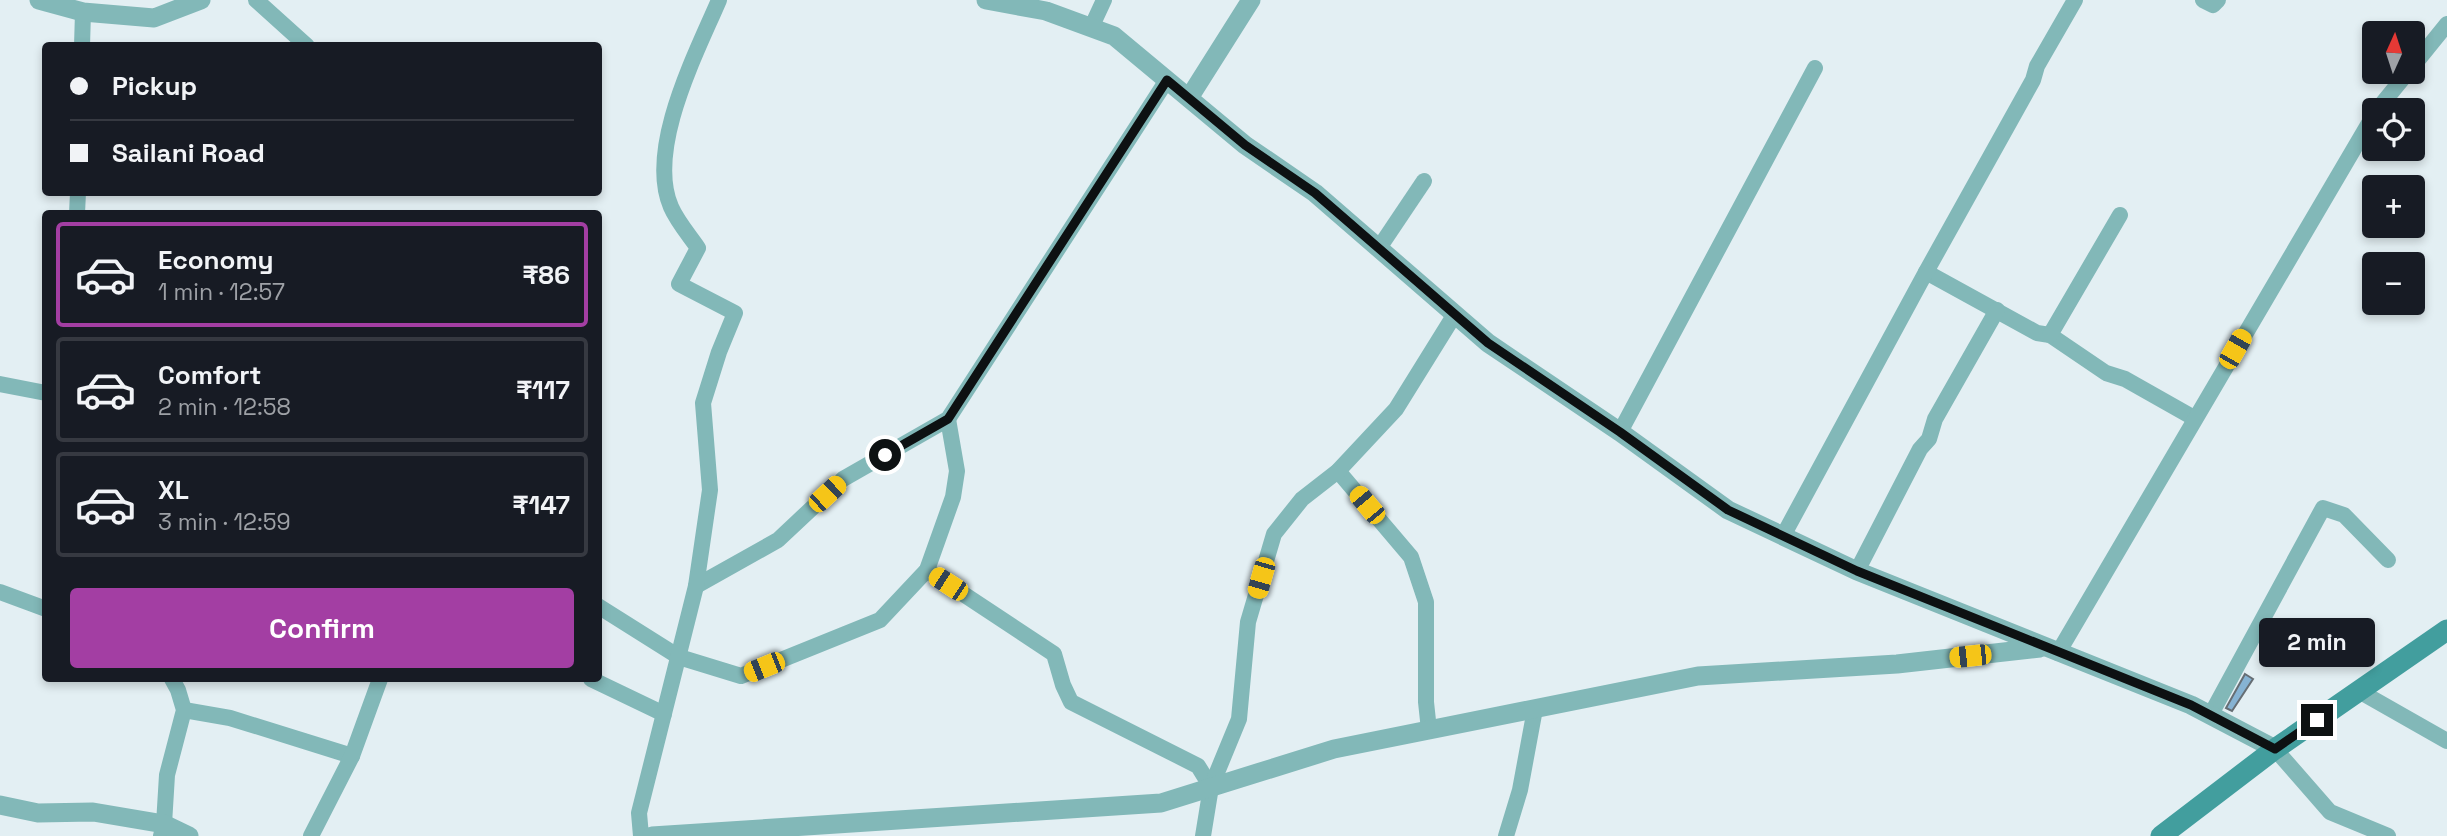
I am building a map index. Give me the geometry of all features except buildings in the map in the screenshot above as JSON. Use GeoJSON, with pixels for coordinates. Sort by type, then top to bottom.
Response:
{"type":"FeatureCollection","features":[{"type":"Feature","properties":{"kind":"main road"},"geometry":{"type":"LineString","coordinates":[[2161,836],[2275,749],[2447,630]]}},
{"type":"Feature","properties":{"kind":"street"},"geometry":{"type":"LineString","coordinates":[[39,0],[83,12],[154,18],[201,0]]}},
{"type":"Feature","properties":{"kind":"street"},"geometry":{"type":"LineString","coordinates":[[256,0],[303,42]]}},
{"type":"Feature","properties":{"kind":"street"},"geometry":{"type":"LineString","coordinates":[[641,836],[639,813],[696,586],[710,491],[703,403],[735,313],[679,284],[698,248],[671,206],[663,172],[673,112],[719,0]]}},
{"type":"Feature","properties":{"kind":"street"},"geometry":{"type":"LineString","coordinates":[[986,0],[1046,10],[1114,36],[1245,145],[1315,193],[1488,343],[1620,432],[1728,510],[1857,571],[2191,705],[2275,749],[2330,812],[2388,836]]}},
{"type":"Feature","properties":{"kind":"street"},"geometry":{"type":"LineString","coordinates":[[1091,28],[1104,0]]}},
{"type":"Feature","properties":{"kind":"street"},"geometry":{"type":"LineString","coordinates":[[1189,98],[1251,0]]}},
{"type":"Feature","properties":{"kind":"street"},"geometry":{"type":"LineString","coordinates":[[1783,536],[2075,0]]}},
{"type":"Feature","properties":{"kind":"street"},"geometry":{"type":"LineString","coordinates":[[2203,0],[2213,5],[2218,0]]}},
{"type":"Feature","properties":{"kind":"street"},"geometry":{"type":"LineString","coordinates":[[82,42],[83,12]]}},
{"type":"Feature","properties":{"kind":"street"},"geometry":{"type":"LineString","coordinates":[[2426,50],[2447,24]]}},
{"type":"Feature","properties":{"kind":"street"},"geometry":{"type":"LineString","coordinates":[[1620,432],[1815,68]]}},
{"type":"Feature","properties":{"kind":"street"},"geometry":{"type":"LineString","coordinates":[[696,586],[778,540],[843,478],[948,419],[1167,80]]}},
{"type":"Feature","properties":{"kind":"street"},"geometry":{"type":"LineString","coordinates":[[2387,98],[2398,84]]}},
{"type":"Feature","properties":{"kind":"street"},"geometry":{"type":"LineString","coordinates":[[2051,650],[2194,418],[2362,136]]}},
{"type":"Feature","properties":{"kind":"street"},"geometry":{"type":"LineString","coordinates":[[1379,248],[1424,181]]}},
{"type":"Feature","properties":{"kind":"street"},"geometry":{"type":"LineString","coordinates":[[2050,335],[2120,215]]}},
{"type":"Feature","properties":{"kind":"street"},"geometry":{"type":"LineString","coordinates":[[1926,272],[2037,333],[2050,335],[2106,373],[2125,379],[2194,418]]}},
{"type":"Feature","properties":{"kind":"street"},"geometry":{"type":"LineString","coordinates":[[1857,571],[1920,449],[1929,439],[1935,419],[1997,310]]}},
{"type":"Feature","properties":{"kind":"street"},"geometry":{"type":"LineString","coordinates":[[1203,836],[1211,787],[1238,719],[1248,622],[1274,534],[1301,499],[1338,471],[1395,409],[1455,314]]}},
{"type":"Feature","properties":{"kind":"street"},"geometry":{"type":"LineString","coordinates":[[0,384],[42,392]]}},
{"type":"Feature","properties":{"kind":"street"},"geometry":{"type":"LineString","coordinates":[[602,609],[679,657],[741,676],[880,620],[927,570],[953,497],[957,471],[948,419]]}},
{"type":"Feature","properties":{"kind":"street"},"geometry":{"type":"LineString","coordinates":[[1338,471],[1411,556],[1426,602],[1426,702],[1429,730]]}},
{"type":"Feature","properties":{"kind":"street"},"geometry":{"type":"LineString","coordinates":[[2210,716],[2323,508],[2344,515],[2389,560]]}},
{"type":"Feature","properties":{"kind":"street"},"geometry":{"type":"LineString","coordinates":[[927,570],[1054,654],[1071,702],[1198,766],[1211,787]]}},
{"type":"Feature","properties":{"kind":"street"},"geometry":{"type":"LineString","coordinates":[[0,592],[42,608]]}},
{"type":"Feature","properties":{"kind":"street"},"geometry":{"type":"LineString","coordinates":[[652,836],[816,831],[1161,803],[1334,749],[1698,676],[1897,664],[2051,650]]}},
{"type":"Feature","properties":{"kind":"street"},"geometry":{"type":"LineString","coordinates":[[162,830],[167,775],[184,710],[174,682]]}},
{"type":"Feature","properties":{"kind":"street"},"geometry":{"type":"LineString","coordinates":[[311,836],[352,756],[379,682]]}},
{"type":"Feature","properties":{"kind":"street"},"geometry":{"type":"LineString","coordinates":[[597,682],[664,714]]}},
{"type":"Feature","properties":{"kind":"street"},"geometry":{"type":"LineString","coordinates":[[2359,691],[2447,741]]}},
{"type":"Feature","properties":{"kind":"street"},"geometry":{"type":"LineString","coordinates":[[1506,836],[1520,790],[1535,709]]}},
{"type":"Feature","properties":{"kind":"street"},"geometry":{"type":"LineString","coordinates":[[184,710],[230,718],[352,756]]}},
{"type":"Feature","properties":{"kind":"street"},"geometry":{"type":"LineString","coordinates":[[0,805],[38,813],[93,812],[189,836]]}},
{"type":"Feature","properties":{"kind":"route"},"geometry":{"type":"LineString","coordinates":[[885,455],[948,419],[1167,80],[1245,145],[1315,193],[1488,343],[1620,432],[1728,510],[1857,571],[2191,705],[2275,749],[2317,720]]}}]}
